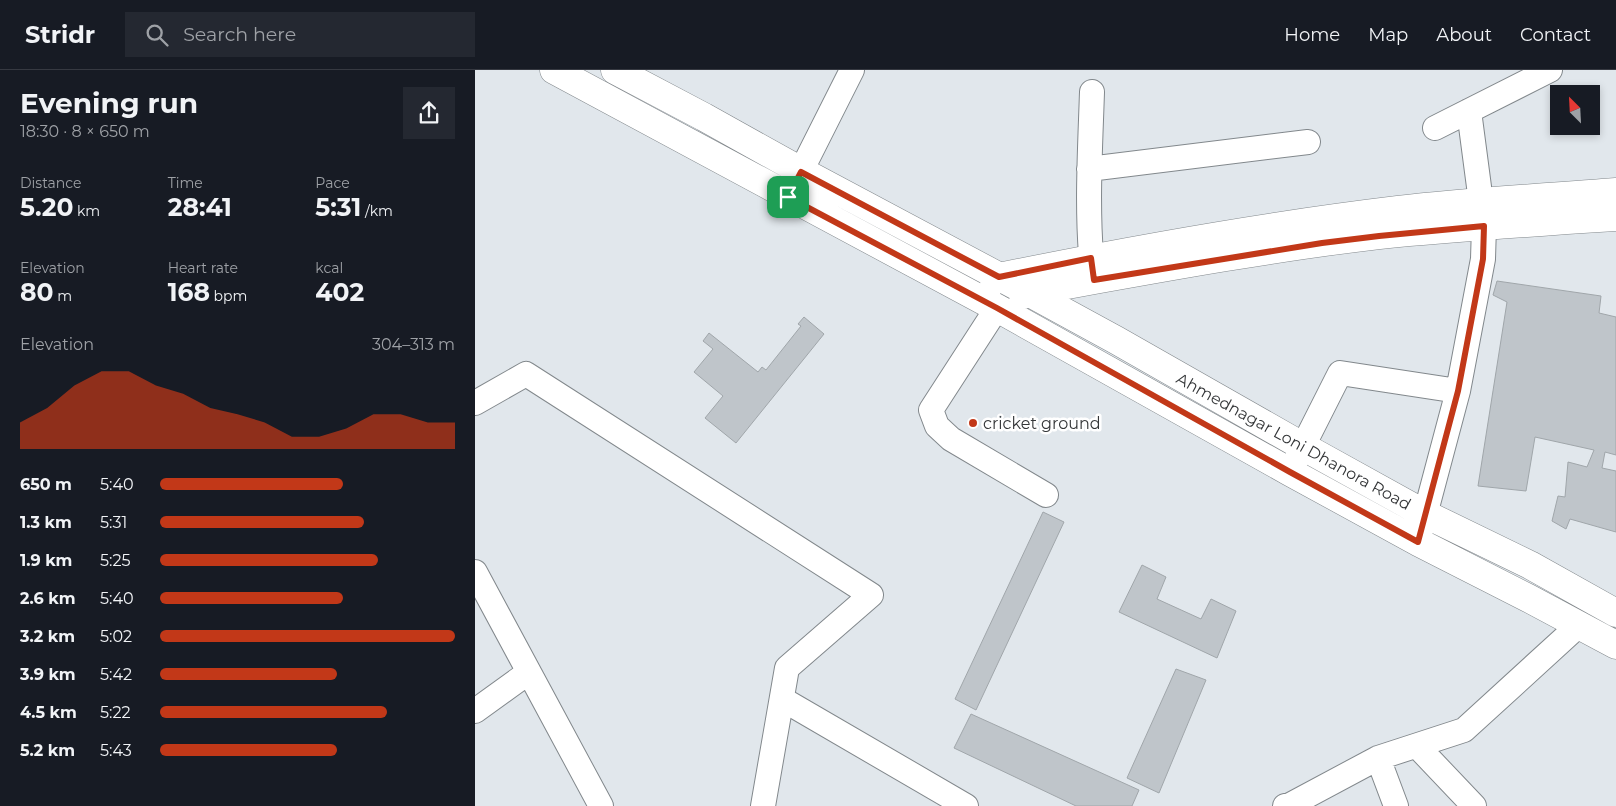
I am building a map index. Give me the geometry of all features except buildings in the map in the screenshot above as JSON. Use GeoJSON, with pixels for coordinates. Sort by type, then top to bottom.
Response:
{"type":"FeatureCollection","features":[{"type":"Feature","properties":{"kind":"main road","name":"Ahmednagar Loni Dhanora Road"},"geometry":{"type":"LineString","coordinates":[[555,70],[986,302],[1418,542],[1616,645]]}},
{"type":"Feature","properties":{"kind":"main road","name":"Ahmednagar Loni Dhanora Road"},"geometry":{"type":"LineString","coordinates":[[615,70],[704,117],[801,172],[1116,340],[1425,514],[1530,565],[1616,613]]}},
{"type":"Feature","properties":{"kind":"main road"},"geometry":{"type":"LineString","coordinates":[[1482,214],[1616,192]]}},
{"type":"Feature","properties":{"kind":"main road"},"geometry":{"type":"LineString","coordinates":[[986,302],[1028,292],[1092,269],[1274,227],[1400,210],[1616,217]]}},
{"type":"Feature","properties":{"kind":"main road"},"geometry":{"type":"LineString","coordinates":[[986,302],[999,277],[1092,269]]}},
{"type":"Feature","properties":{"kind":"street"},"geometry":{"type":"LineString","coordinates":[[788,197],[852,70]]}},
{"type":"Feature","properties":{"kind":"street"},"geometry":{"type":"LineString","coordinates":[[1435,128],[1550,70]]}},
{"type":"Feature","properties":{"kind":"street"},"geometry":{"type":"LineString","coordinates":[[1092,92],[1089,169],[1092,269]]}},
{"type":"Feature","properties":{"kind":"street"},"geometry":{"type":"LineString","coordinates":[[1418,542],[1458,391],[1483,259],[1482,214],[1469,111]]}},
{"type":"Feature","properties":{"kind":"street"},"geometry":{"type":"LineString","coordinates":[[1089,169],[1308,142]]}},
{"type":"Feature","properties":{"kind":"street"},"geometry":{"type":"LineString","coordinates":[[986,302],[931,410],[937,426],[951,439],[1047,496]]}},
{"type":"Feature","properties":{"kind":"street"},"geometry":{"type":"LineString","coordinates":[[475,403],[526,374],[871,595],[787,668],[763,806]]}},
{"type":"Feature","properties":{"kind":"street"},"geometry":{"type":"LineString","coordinates":[[1290,472],[1340,374],[1458,391]]}},
{"type":"Feature","properties":{"kind":"street"},"geometry":{"type":"LineString","coordinates":[[475,572],[601,806]]}},
{"type":"Feature","properties":{"kind":"street"},"geometry":{"type":"LineString","coordinates":[[1285,806],[1378,758],[1464,730],[1579,625]]}},
{"type":"Feature","properties":{"kind":"street"},"geometry":{"type":"LineString","coordinates":[[475,711],[529,672]]}},
{"type":"Feature","properties":{"kind":"street"},"geometry":{"type":"LineString","coordinates":[[782,699],[966,806]]}},
{"type":"Feature","properties":{"kind":"street"},"geometry":{"type":"LineString","coordinates":[[1417,746],[1474,806]]}},
{"type":"Feature","properties":{"kind":"street"},"geometry":{"type":"LineString","coordinates":[[1378,758],[1396,806]]}},
{"type":"Feature","properties":{"kind":"place","name":"cricket ground"},"geometry":{"type":"Point","coordinates":[973,423]}},
{"type":"Feature","properties":{"kind":"route"},"geometry":{"type":"LineString","coordinates":[[801,172],[999,277],[1091,258],[1094,280],[1322,243],[1431,230],[1484,226],[1483,259],[1458,391],[1418,542],[997,308],[788,197],[801,172]]}}]}
